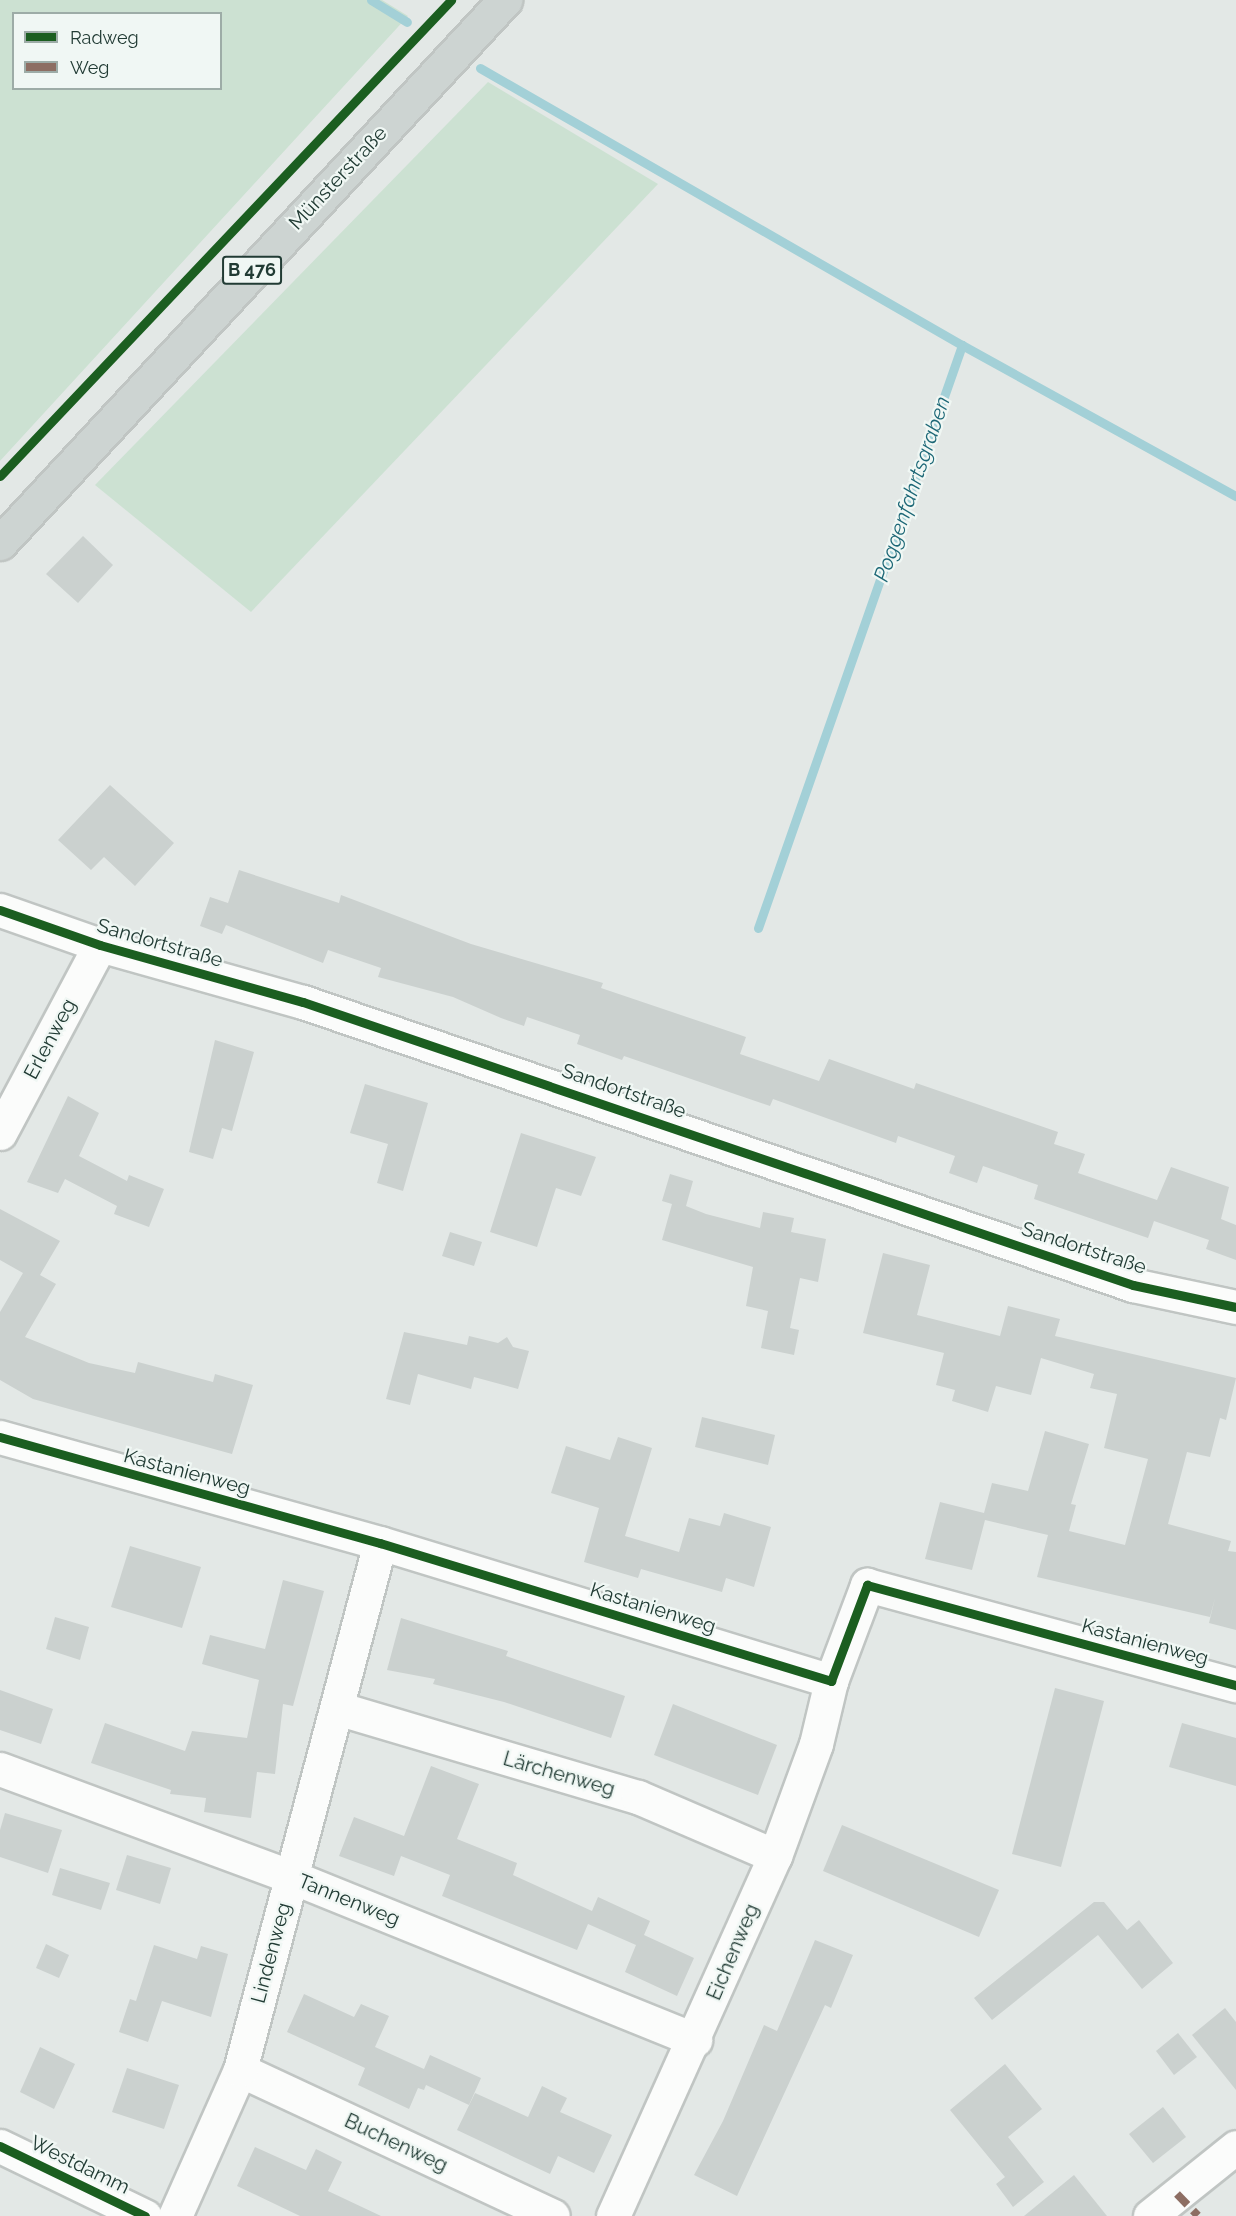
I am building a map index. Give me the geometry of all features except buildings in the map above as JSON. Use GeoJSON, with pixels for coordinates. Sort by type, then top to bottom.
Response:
{"type":"FeatureCollection","features":[{"type":"Feature","properties":{"kind":"main road","name":"Münsterstraße"},"geometry":{"type":"LineString","coordinates":[[0,543],[506,0]]}},
{"type":"Feature","properties":{"kind":"street","name":"Sandortstraße"},"geometry":{"type":"LineString","coordinates":[[0,910],[100,945],[303,1002],[1132,1285],[1236,1307]]}},
{"type":"Feature","properties":{"kind":"street","name":"Erlenweg"},"geometry":{"type":"LineString","coordinates":[[0,1133],[100,945]]}},
{"type":"Feature","properties":{"kind":"street","name":"Kastanienweg"},"geometry":{"type":"LineString","coordinates":[[0,1437],[380,1543],[831,1681],[867,1585],[1236,1685]]}},
{"type":"Feature","properties":{"kind":"street","name":"Lindenweg"},"geometry":{"type":"LineString","coordinates":[[175,2216],[240,2070],[380,1543]]}},
{"type":"Feature","properties":{"kind":"street","name":"Eichenweg"},"geometry":{"type":"LineString","coordinates":[[613,2216],[695,2040],[775,1856],[816,1744],[831,1681]]}},
{"type":"Feature","properties":{"kind":"street","name":"Lärchenweg"},"geometry":{"type":"LineString","coordinates":[[337,1708],[638,1797],[775,1856]]}},
{"type":"Feature","properties":{"kind":"street","name":"Tannenweg"},"geometry":{"type":"LineString","coordinates":[[0,1769],[292,1877],[695,2040]]}},
{"type":"Feature","properties":{"kind":"street","name":"Buchenweg"},"geometry":{"type":"LineString","coordinates":[[240,2070],[553,2216]]}},
{"type":"Feature","properties":{"kind":"street","name":"Westdamm"},"geometry":{"type":"LineString","coordinates":[[0,2146],[145,2216]]}},
{"type":"Feature","properties":{"kind":"street"},"geometry":{"type":"LineString","coordinates":[[1149,2216],[1236,2147]]}},
{"type":"Feature","properties":{"kind":"green space"},"geometry":{"type":"Polygon","coordinates":[[[0,0],[382,0],[408,16],[0,461],[0,0]]]}},
{"type":"Feature","properties":{"kind":"green space"},"geometry":{"type":"Polygon","coordinates":[[[488,82],[658,184],[251,612],[95,485],[488,82]]]}},
{"type":"Feature","properties":{"kind":"waterway"},"geometry":{"type":"LineString","coordinates":[[371,0],[407,22]]}},
{"type":"Feature","properties":{"kind":"waterway"},"geometry":{"type":"LineString","coordinates":[[480,68],[962,345]]}},
{"type":"Feature","properties":{"kind":"waterway","name":"Poggenfahrtsgraben"},"geometry":{"type":"LineString","coordinates":[[758,928],[962,345],[1236,496]]}},
{"type":"Feature","properties":{"kind":"marked path"},"geometry":{"type":"LineString","coordinates":[[1177,2194],[1198,2216]]}},
{"type":"Feature","properties":{"kind":"cycle path"},"geometry":{"type":"LineString","coordinates":[[0,476],[451,0]]}},
{"type":"Feature","properties":{"kind":"cycle path"},"geometry":{"type":"LineString","coordinates":[[0,910],[100,945],[303,1002],[1133,1285],[1236,1307]]}},
{"type":"Feature","properties":{"kind":"cycle path"},"geometry":{"type":"LineString","coordinates":[[0,1437],[380,1543],[831,1681],[867,1585],[1236,1685]]}},
{"type":"Feature","properties":{"kind":"cycle path"},"geometry":{"type":"LineString","coordinates":[[0,2146],[145,2216]]}}]}
